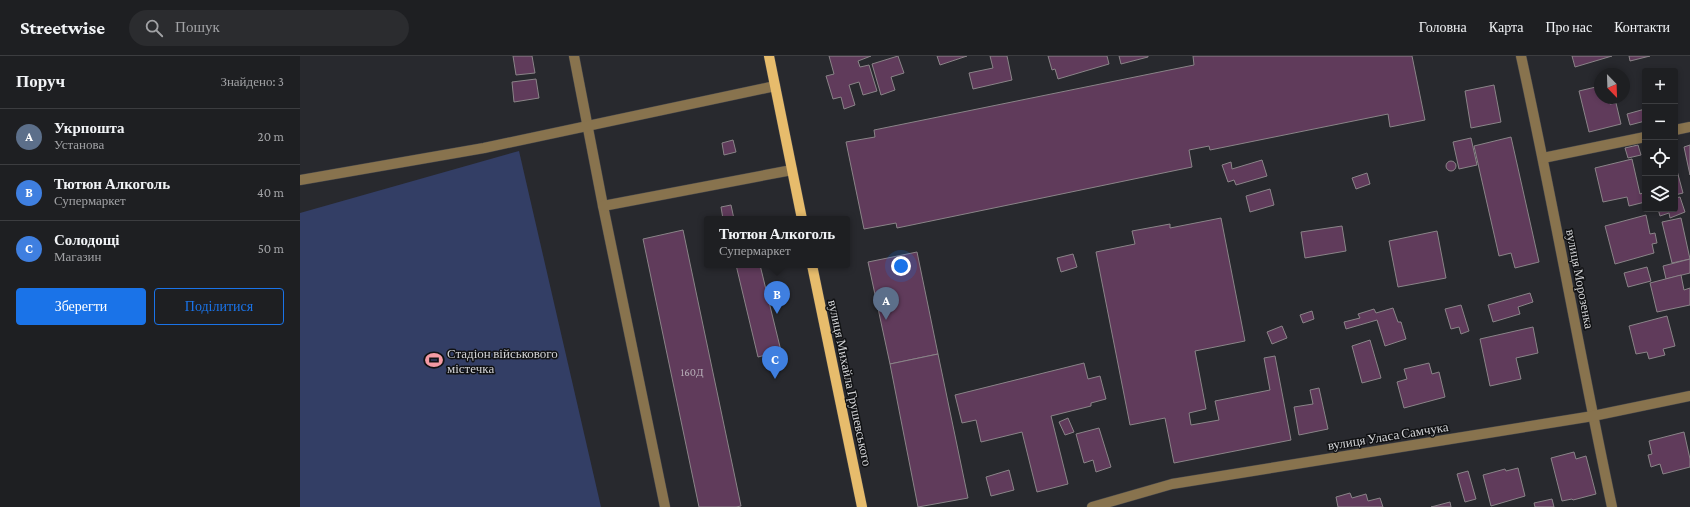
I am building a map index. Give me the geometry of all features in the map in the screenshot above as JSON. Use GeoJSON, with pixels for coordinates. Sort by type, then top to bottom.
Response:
{"type":"FeatureCollection","features":[{"type":"Feature","properties":{"kind":"main road"},"geometry":{"type":"LineString","coordinates":[[769,56],[801,216]]}},
{"type":"Feature","properties":{"kind":"main road","name":"вулиця Михайла Грушевського"},"geometry":{"type":"LineString","coordinates":[[813,268],[862,507]]}},
{"type":"Feature","properties":{"kind":"street"},"geometry":{"type":"LineString","coordinates":[[574,56],[603,206],[665,507]]}},
{"type":"Feature","properties":{"kind":"street","name":"вулиця Морозенка"},"geometry":{"type":"LineString","coordinates":[[1521,56],[1543,158],[1592,416],[1612,507]]}},
{"type":"Feature","properties":{"kind":"street"},"geometry":{"type":"LineString","coordinates":[[300,180],[484,148],[775,86]]}},
{"type":"Feature","properties":{"kind":"street"},"geometry":{"type":"LineString","coordinates":[[1678,129],[1690,127]]}},
{"type":"Feature","properties":{"kind":"street"},"geometry":{"type":"LineString","coordinates":[[1543,158],[1642,138]]}},
{"type":"Feature","properties":{"kind":"street"},"geometry":{"type":"LineString","coordinates":[[603,206],[792,170]]}},
{"type":"Feature","properties":{"kind":"street","name":"вулиця Уласа Самчука"},"geometry":{"type":"LineString","coordinates":[[1092,507],[1172,484],[1592,416],[1690,396]]}},
{"type":"Feature","properties":{"kind":"shaded area","name":"Стадіон військового містечка"},"geometry":{"type":"Polygon","coordinates":[[[519,151],[601,507],[300,507],[300,213],[519,151]]]}},
{"type":"Feature","properties":{"kind":"building"},"geometry":{"type":"Polygon","coordinates":[[[513,56],[532,56],[535,73],[516,75],[513,56]]]}},
{"type":"Feature","properties":{"kind":"building"},"geometry":{"type":"Polygon","coordinates":[[[829,56],[871,56],[858,61],[860,67],[869,65],[877,91],[863,95],[859,82],[849,85],[855,105],[844,109],[841,97],[833,99],[826,76],[834,74],[829,56]]]}},
{"type":"Feature","properties":{"kind":"building"},"geometry":{"type":"Polygon","coordinates":[[[898,56],[904,73],[891,77],[895,90],[881,95],[872,64],[898,56]]]}},
{"type":"Feature","properties":{"kind":"building"},"geometry":{"type":"Polygon","coordinates":[[[937,56],[967,56],[940,65],[937,56]]]}},
{"type":"Feature","properties":{"kind":"building"},"geometry":{"type":"Polygon","coordinates":[[[990,56],[1007,56],[1012,80],[973,89],[969,73],[993,68],[990,56]]]}},
{"type":"Feature","properties":{"kind":"building"},"geometry":{"type":"Polygon","coordinates":[[[1048,56],[1107,56],[1109,64],[1058,79],[1055,69],[1052,70],[1048,56]]]}},
{"type":"Feature","properties":{"kind":"building"},"geometry":{"type":"Polygon","coordinates":[[[1119,56],[1148,56],[1148,57],[1121,64],[1119,56]]]}},
{"type":"Feature","properties":{"kind":"building"},"geometry":{"type":"Polygon","coordinates":[[[1193,56],[1412,56],[1425,120],[1390,127],[1388,114],[1210,150],[1209,146],[1189,150],[1192,167],[897,228],[896,223],[864,229],[846,142],[875,137],[874,130],[1194,65],[1193,56]]]}},
{"type":"Feature","properties":{"kind":"building"},"geometry":{"type":"Polygon","coordinates":[[[1572,56],[1612,56],[1575,67],[1572,56]]]}},
{"type":"Feature","properties":{"kind":"building"},"geometry":{"type":"Polygon","coordinates":[[[1629,56],[1650,56],[1630,61],[1629,56]]]}},
{"type":"Feature","properties":{"kind":"building"},"geometry":{"type":"Polygon","coordinates":[[[536,79],[539,98],[514,102],[512,82],[536,79]]]}},
{"type":"Feature","properties":{"kind":"building"},"geometry":{"type":"Polygon","coordinates":[[[1494,85],[1501,122],[1471,128],[1465,91],[1494,85]]]}},
{"type":"Feature","properties":{"kind":"building"},"geometry":{"type":"Polygon","coordinates":[[[1594,87],[1594,104],[1616,104],[1621,124],[1589,132],[1579,91],[1594,87]]]}},
{"type":"Feature","properties":{"kind":"building"},"geometry":{"type":"Polygon","coordinates":[[[1642,110],[1642,122],[1630,125],[1627,114],[1642,110]]]}},
{"type":"Feature","properties":{"kind":"building"},"geometry":{"type":"Polygon","coordinates":[[[1511,137],[1539,262],[1515,268],[1511,253],[1499,256],[1474,146],[1511,137]]]}},
{"type":"Feature","properties":{"kind":"building"},"geometry":{"type":"Polygon","coordinates":[[[1471,138],[1477,165],[1459,169],[1453,142],[1471,138]]]}},
{"type":"Feature","properties":{"kind":"building"},"geometry":{"type":"Polygon","coordinates":[[[733,140],[736,152],[724,155],[722,143],[733,140]]]}},
{"type":"Feature","properties":{"kind":"building"},"geometry":{"type":"Polygon","coordinates":[[[1638,145],[1641,155],[1628,158],[1625,148],[1638,145]]]}},
{"type":"Feature","properties":{"kind":"building"},"geometry":{"type":"Polygon","coordinates":[[[1690,145],[1690,175],[1684,147],[1690,145]]]}},
{"type":"Feature","properties":{"kind":"building"},"geometry":{"type":"Polygon","coordinates":[[[1632,159],[1640,194],[1642,193],[1642,203],[1629,206],[1627,197],[1603,202],[1595,168],[1632,159]]]}},
{"type":"Feature","properties":{"kind":"building"},"geometry":{"type":"Polygon","coordinates":[[[1262,160],[1267,176],[1236,185],[1234,180],[1228,182],[1222,165],[1231,162],[1232,169],[1262,160]]]}},
{"type":"Feature","properties":{"kind":"building"},"geometry":{"type":"Polygon","coordinates":[[[1449,161],[1453,161],[1455,162],[1455,170],[1449,171],[1446,168],[1446,164],[1449,161]]]}},
{"type":"Feature","properties":{"kind":"building"},"geometry":{"type":"Polygon","coordinates":[[[1367,173],[1370,184],[1356,189],[1352,178],[1367,173]]]}},
{"type":"Feature","properties":{"kind":"building"},"geometry":{"type":"Polygon","coordinates":[[[1678,174],[1683,193],[1678,194],[1678,174]]]}},
{"type":"Feature","properties":{"kind":"building"},"geometry":{"type":"Polygon","coordinates":[[[1270,189],[1274,205],[1250,212],[1246,196],[1270,189]]]}},
{"type":"Feature","properties":{"kind":"building"},"geometry":{"type":"Polygon","coordinates":[[[1678,197],[1680,197],[1685,212],[1670,218],[1669,213],[1660,216],[1659,212],[1678,212],[1678,197]]]}},
{"type":"Feature","properties":{"kind":"building"},"geometry":{"type":"Polygon","coordinates":[[[731,205],[733,216],[722,216],[721,207],[731,205]]]}},
{"type":"Feature","properties":{"kind":"building"},"geometry":{"type":"Polygon","coordinates":[[[1646,215],[1650,234],[1655,233],[1657,243],[1652,244],[1654,253],[1615,264],[1605,226],[1646,215]]]}},
{"type":"Feature","properties":{"kind":"building"},"geometry":{"type":"Polygon","coordinates":[[[1221,218],[1245,341],[1195,351],[1206,409],[1189,413],[1191,425],[1219,420],[1215,401],[1270,390],[1264,358],[1275,356],[1291,440],[1174,463],[1165,418],[1130,425],[1096,252],[1135,244],[1132,231],[1170,224],[1170,228],[1221,218]]]}},
{"type":"Feature","properties":{"kind":"building"},"geometry":{"type":"Polygon","coordinates":[[[1681,218],[1690,259],[1672,263],[1662,222],[1681,218]]]}},
{"type":"Feature","properties":{"kind":"building"},"geometry":{"type":"Polygon","coordinates":[[[1342,226],[1346,251],[1305,258],[1301,232],[1342,226]]]}},
{"type":"Feature","properties":{"kind":"building"},"geometry":{"type":"Polygon","coordinates":[[[683,230],[741,506],[699,507],[643,239],[683,230]]]}},
{"type":"Feature","properties":{"kind":"building"},"geometry":{"type":"Polygon","coordinates":[[[1437,231],[1446,278],[1398,287],[1389,241],[1437,231]]]}},
{"type":"Feature","properties":{"kind":"building"},"geometry":{"type":"Polygon","coordinates":[[[917,252],[938,354],[890,364],[868,262],[917,252]]]}},
{"type":"Feature","properties":{"kind":"building"},"geometry":{"type":"Polygon","coordinates":[[[1073,254],[1077,267],[1061,272],[1057,258],[1073,254]]]}},
{"type":"Feature","properties":{"kind":"building"},"geometry":{"type":"Polygon","coordinates":[[[1690,259],[1690,273],[1666,279],[1663,266],[1690,259]]]}},
{"type":"Feature","properties":{"kind":"building"},"geometry":{"type":"Polygon","coordinates":[[[1647,267],[1651,281],[1628,287],[1624,273],[1647,267]]]}},
{"type":"Feature","properties":{"kind":"building"},"geometry":{"type":"Polygon","coordinates":[[[737,268],[761,268],[781,351],[758,357],[737,268]]]}},
{"type":"Feature","properties":{"kind":"building"},"geometry":{"type":"Polygon","coordinates":[[[1681,275],[1684,290],[1690,288],[1690,305],[1657,312],[1650,283],[1681,275]]]}},
{"type":"Feature","properties":{"kind":"building"},"geometry":{"type":"Polygon","coordinates":[[[1530,293],[1533,302],[1518,307],[1520,314],[1493,322],[1488,305],[1530,293]]]}},
{"type":"Feature","properties":{"kind":"building"},"geometry":{"type":"Polygon","coordinates":[[[1461,305],[1469,331],[1461,334],[1459,327],[1451,329],[1445,309],[1461,305]]]}},
{"type":"Feature","properties":{"kind":"building"},"geometry":{"type":"Polygon","coordinates":[[[1393,308],[1398,322],[1401,322],[1406,339],[1385,346],[1377,320],[1346,329],[1344,322],[1360,318],[1358,314],[1374,309],[1376,313],[1393,308]]]}},
{"type":"Feature","properties":{"kind":"building"},"geometry":{"type":"Polygon","coordinates":[[[1312,311],[1314,319],[1303,323],[1300,315],[1312,311]]]}},
{"type":"Feature","properties":{"kind":"building"},"geometry":{"type":"Polygon","coordinates":[[[1667,316],[1675,346],[1663,349],[1665,355],[1649,359],[1647,352],[1636,354],[1629,326],[1667,316]]]}},
{"type":"Feature","properties":{"kind":"building"},"geometry":{"type":"Polygon","coordinates":[[[1282,326],[1287,338],[1272,344],[1267,332],[1282,326]]]}},
{"type":"Feature","properties":{"kind":"building"},"geometry":{"type":"Polygon","coordinates":[[[1533,327],[1538,353],[1516,358],[1521,379],[1490,386],[1480,339],[1533,327]]]}},
{"type":"Feature","properties":{"kind":"building"},"geometry":{"type":"Polygon","coordinates":[[[1370,340],[1381,378],[1362,383],[1352,346],[1370,340]]]}},
{"type":"Feature","properties":{"kind":"building"},"geometry":{"type":"Polygon","coordinates":[[[938,354],[968,498],[918,507],[890,364],[938,354]]]}},
{"type":"Feature","properties":{"kind":"building"},"geometry":{"type":"Polygon","coordinates":[[[1084,363],[1088,379],[1100,376],[1106,399],[1091,403],[1091,406],[1051,416],[1068,484],[1037,492],[1022,432],[981,442],[976,420],[962,423],[955,395],[1084,363]]]}},
{"type":"Feature","properties":{"kind":"building"},"geometry":{"type":"Polygon","coordinates":[[[1429,363],[1432,374],[1439,372],[1445,397],[1404,408],[1397,382],[1407,379],[1404,369],[1429,363]]]}},
{"type":"Feature","properties":{"kind":"building"},"geometry":{"type":"Polygon","coordinates":[[[1319,388],[1328,429],[1299,435],[1294,407],[1313,404],[1310,390],[1319,388]]]}},
{"type":"Feature","properties":{"kind":"building"},"geometry":{"type":"Polygon","coordinates":[[[1068,418],[1074,432],[1065,435],[1059,422],[1068,418]]]}},
{"type":"Feature","properties":{"kind":"building"},"geometry":{"type":"Polygon","coordinates":[[[1099,428],[1111,467],[1096,472],[1093,460],[1084,463],[1076,434],[1099,428]]]}},
{"type":"Feature","properties":{"kind":"building"},"geometry":{"type":"Polygon","coordinates":[[[1684,432],[1690,459],[1690,467],[1663,474],[1660,464],[1651,467],[1648,455],[1652,454],[1649,441],[1684,432]]]}},
{"type":"Feature","properties":{"kind":"building"},"geometry":{"type":"Polygon","coordinates":[[[1574,452],[1576,459],[1586,456],[1596,494],[1573,500],[1562,501],[1551,458],[1574,452]]]}},
{"type":"Feature","properties":{"kind":"building"},"geometry":{"type":"Polygon","coordinates":[[[1518,468],[1525,496],[1491,506],[1483,475],[1505,469],[1506,471],[1518,468]]]}},
{"type":"Feature","properties":{"kind":"building"},"geometry":{"type":"Polygon","coordinates":[[[1009,470],[1014,490],[991,496],[986,477],[1009,470]]]}},
{"type":"Feature","properties":{"kind":"building"},"geometry":{"type":"Polygon","coordinates":[[[1468,471],[1476,499],[1465,502],[1457,474],[1468,471]]]}},
{"type":"Feature","properties":{"kind":"building"},"geometry":{"type":"Polygon","coordinates":[[[1350,493],[1352,498],[1366,494],[1368,501],[1380,498],[1383,507],[1338,507],[1336,497],[1350,493]]]}},
{"type":"Feature","properties":{"kind":"building"},"geometry":{"type":"Polygon","coordinates":[[[1552,499],[1554,507],[1535,507],[1534,503],[1552,499]]]}},
{"type":"Feature","properties":{"kind":"building"},"geometry":{"type":"Polygon","coordinates":[[[1450,502],[1451,507],[1431,507],[1450,502]]]}},
{"type":"Feature","properties":{"kind":"place","name":"Тютюн Алкоголь"},"geometry":{"type":"Point","coordinates":[777,314]}},
{"type":"Feature","properties":{"kind":"place","name":"Укрпошта"},"geometry":{"type":"Point","coordinates":[886,320]}},
{"type":"Feature","properties":{"kind":"place","name":"Стадіон військового містечка"},"geometry":{"type":"Point","coordinates":[434,360]}},
{"type":"Feature","properties":{"kind":"place","name":"Солодощі"},"geometry":{"type":"Point","coordinates":[775,379]}}]}
